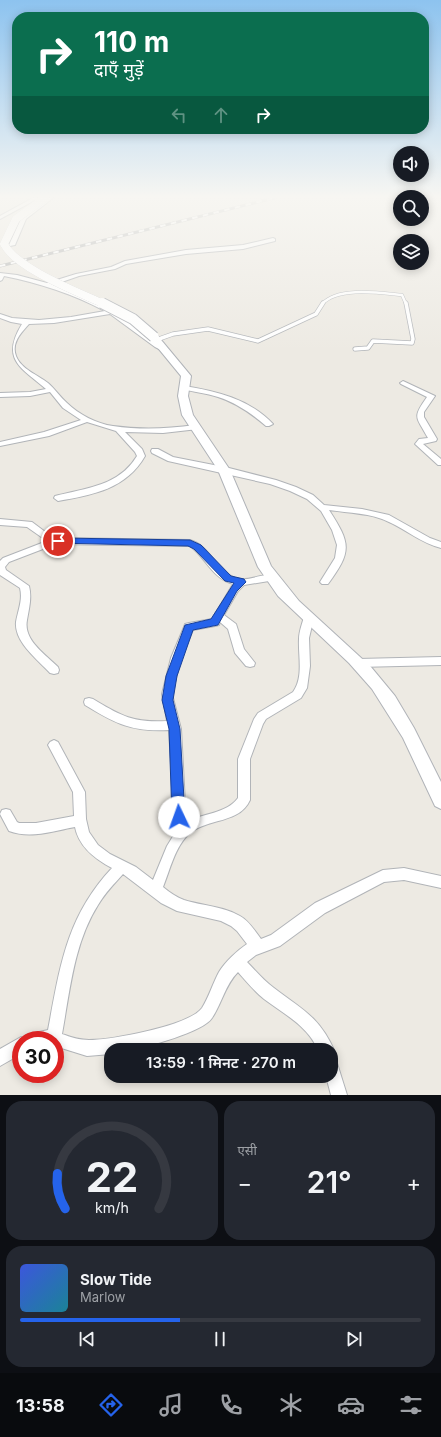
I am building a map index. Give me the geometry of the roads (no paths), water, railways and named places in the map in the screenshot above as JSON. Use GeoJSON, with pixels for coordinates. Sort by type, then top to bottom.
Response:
{"type":"FeatureCollection","features":[{"type":"Feature","properties":{"kind":"street"},"geometry":{"type":"LineString","coordinates":[[6,249],[28,267],[56,282],[126,314],[145,328],[186,376],[184,405],[187,413],[224,471],[262,562],[272,578],[309,617],[367,672],[396,713],[440,795]]}},
{"type":"Feature","properties":{"kind":"street"},"geometry":{"type":"LineString","coordinates":[[47,285],[70,277],[113,268],[125,263],[186,252],[219,249]]}},
{"type":"Feature","properties":{"kind":"street"},"geometry":{"type":"LineString","coordinates":[[0,279],[2,274],[29,279],[47,285],[112,312],[149,341],[158,342]]}},
{"type":"Feature","properties":{"kind":"street"},"geometry":{"type":"LineString","coordinates":[[0,316],[9,320],[59,320],[112,312]]}},
{"type":"Feature","properties":{"kind":"street"},"geometry":{"type":"LineString","coordinates":[[28,321],[13,340],[13,355],[22,369],[51,390],[62,403],[88,420],[116,428],[149,432],[195,427]]}},
{"type":"Feature","properties":{"kind":"street"},"geometry":{"type":"LineString","coordinates":[[403,383],[431,396],[420,412],[420,416],[433,439],[422,441],[419,444],[441,463]]}},
{"type":"Feature","properties":{"kind":"street"},"geometry":{"type":"LineString","coordinates":[[184,388],[219,394],[238,401],[269,424]]}},
{"type":"Feature","properties":{"kind":"street"},"geometry":{"type":"LineString","coordinates":[[0,395],[30,394],[51,390]]}},
{"type":"Feature","properties":{"kind":"street"},"geometry":{"type":"LineString","coordinates":[[0,444],[46,434],[88,420]]}},
{"type":"Feature","properties":{"kind":"street"},"geometry":{"type":"LineString","coordinates":[[58,498],[93,491],[122,477],[134,467],[141,456],[139,451],[116,428]]}},
{"type":"Feature","properties":{"kind":"street"},"geometry":{"type":"LineString","coordinates":[[155,451],[171,459],[285,486],[310,498],[322,507],[341,535],[343,545],[340,557],[325,582]]}},
{"type":"Feature","properties":{"kind":"street"},"geometry":{"type":"LineString","coordinates":[[322,507],[385,517],[400,523],[428,542],[441,545]]}},
{"type":"Feature","properties":{"kind":"street"},"geometry":{"type":"LineString","coordinates":[[0,522],[29,524],[45,536],[55,541]]}},
{"type":"Feature","properties":{"kind":"street"},"geometry":{"type":"LineString","coordinates":[[54,670],[29,643],[22,631],[26,602],[24,586],[2,572],[0,567],[6,560],[55,541],[190,543],[197,547],[228,578],[241,582],[272,578]]}},
{"type":"Feature","properties":{"kind":"street"},"geometry":{"type":"LineString","coordinates":[[181,835],[173,725],[168,694],[176,658],[186,631],[192,625],[215,622],[234,589],[241,582]]}},
{"type":"Feature","properties":{"kind":"street"},"geometry":{"type":"LineString","coordinates":[[219,616],[232,627],[239,650],[250,663]]}},
{"type":"Feature","properties":{"kind":"street"},"geometry":{"type":"LineString","coordinates":[[155,890],[181,835],[186,829],[197,823],[234,811],[241,806],[244,800],[244,759],[258,722],[262,716],[297,695],[302,688],[305,666],[304,638],[309,617]]}},
{"type":"Feature","properties":{"kind":"street"},"geometry":{"type":"LineString","coordinates":[[358,663],[441,661]]}},
{"type":"Feature","properties":{"kind":"street"},"geometry":{"type":"LineString","coordinates":[[89,702],[126,723],[140,727],[173,725]]}},
{"type":"Feature","properties":{"kind":"street"},"geometry":{"type":"LineString","coordinates":[[54,744],[79,792],[80,821],[83,834],[94,849],[105,858],[122,866],[155,890],[182,906],[222,915],[236,921],[242,926],[258,947]]}},
{"type":"Feature","properties":{"kind":"street"},"geometry":{"type":"LineString","coordinates":[[6,814],[13,827],[17,828],[38,827],[80,821]]}},
{"type":"Feature","properties":{"kind":"street"},"geometry":{"type":"LineString","coordinates":[[56,1031],[77,934],[90,904],[122,866]]}},
{"type":"Feature","properties":{"kind":"street"},"geometry":{"type":"LineString","coordinates":[[64,1042],[87,1048],[116,1046],[153,1037],[180,1028],[201,1019],[207,1013],[222,980],[246,953],[275,941],[320,908],[383,876],[404,874],[441,882]]}},
{"type":"Feature","properties":{"kind":"street"},"geometry":{"type":"LineString","coordinates":[[238,962],[268,993],[308,1022],[317,1032],[322,1043]]}},
{"type":"Feature","properties":{"kind":"street"},"geometry":{"type":"LineString","coordinates":[[0,1058],[12,1051]]}},
{"type":"Feature","properties":{"kind":"street"},"geometry":{"type":"LineString","coordinates":[[336,1083],[339,1095]]}},
{"type":"Feature","properties":{"kind":"lane"},"geometry":{"type":"LineString","coordinates":[[158,342],[173,334],[208,329],[258,341],[316,314],[328,298],[350,293],[363,292],[402,295],[406,302],[413,339],[412,343],[373,342],[368,348],[355,349]]}},
{"type":"Feature","properties":{"kind":"railway"},"geometry":{"type":"LineString","coordinates":[[0,266],[68,249]]}}]}
